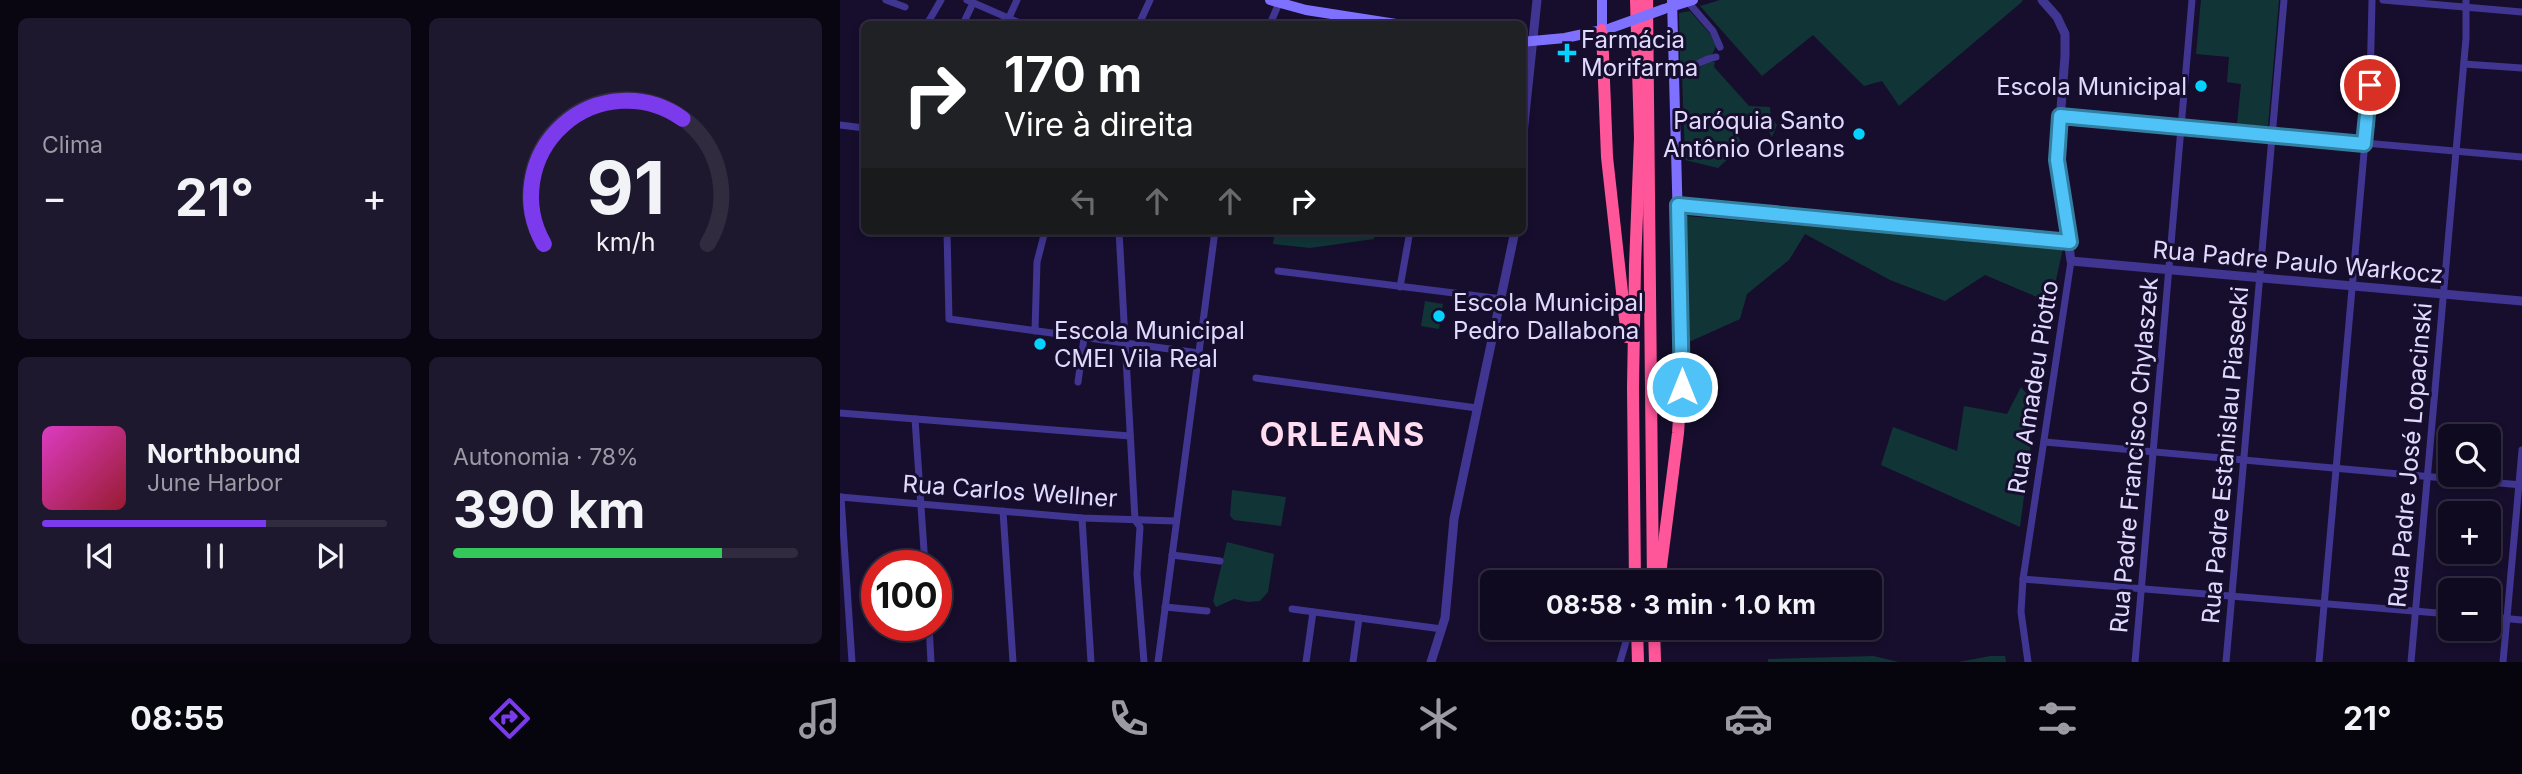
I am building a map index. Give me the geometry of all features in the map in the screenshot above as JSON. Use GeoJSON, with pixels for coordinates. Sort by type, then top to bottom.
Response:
{"type":"FeatureCollection","features":[{"type":"Feature","properties":{"kind":"highway"},"geometry":{"type":"LineString","coordinates":[[1636,0],[1640,164],[1634,266],[1636,570]]}},
{"type":"Feature","properties":{"kind":"highway"},"geometry":{"type":"LineString","coordinates":[[1647,0],[1653,570]]}},
{"type":"Feature","properties":{"kind":"highway"},"geometry":{"type":"LineString","coordinates":[[1606,29],[1607,158],[1633,388]]}},
{"type":"Feature","properties":{"kind":"highway"},"geometry":{"type":"LineString","coordinates":[[1661,570],[1678,432],[1682,375]]}},
{"type":"Feature","properties":{"kind":"highway"},"geometry":{"type":"LineString","coordinates":[[1637,640],[1638,662]]}},
{"type":"Feature","properties":{"kind":"highway"},"geometry":{"type":"LineString","coordinates":[[1654,640],[1655,662]]}},
{"type":"Feature","properties":{"kind":"main road"},"geometry":{"type":"LineString","coordinates":[[1602,0],[1606,29]]}},
{"type":"Feature","properties":{"kind":"main road"},"geometry":{"type":"LineString","coordinates":[[1527,42],[1565,38],[1606,29],[1670,5],[1690,1]]}},
{"type":"Feature","properties":{"kind":"main road"},"geometry":{"type":"LineString","coordinates":[[1275,2],[1306,10],[1377,21]]}},
{"type":"Feature","properties":{"kind":"main road"},"geometry":{"type":"LineString","coordinates":[[1670,5],[1682,375]]}},
{"type":"Feature","properties":{"kind":"street"},"geometry":{"type":"LineString","coordinates":[[886,0],[907,4]]}},
{"type":"Feature","properties":{"kind":"street"},"geometry":{"type":"LineString","coordinates":[[929,21],[941,0]]}},
{"type":"Feature","properties":{"kind":"street"},"geometry":{"type":"LineString","coordinates":[[1007,21],[1017,0]]}},
{"type":"Feature","properties":{"kind":"street"},"geometry":{"type":"LineString","coordinates":[[1140,21],[1150,0]]}},
{"type":"Feature","properties":{"kind":"street"},"geometry":{"type":"LineString","coordinates":[[1526,62],[1527,42],[1537,0]]}},
{"type":"Feature","properties":{"kind":"street","name":"Rua Amadeu Piotto"},"geometry":{"type":"LineString","coordinates":[[2028,662],[2021,612],[2023,579],[2071,261],[2057,160],[2065,34],[2057,17],[2042,0]]}},
{"type":"Feature","properties":{"kind":"street","name":"Rua Padre Francisco Chylaszek"},"geometry":{"type":"LineString","coordinates":[[2135,662],[2192,0]]}},
{"type":"Feature","properties":{"kind":"street","name":"Rua Padre Estanislau Piasecki"},"geometry":{"type":"LineString","coordinates":[[2226,662],[2284,0]]}},
{"type":"Feature","properties":{"kind":"street"},"geometry":{"type":"LineString","coordinates":[[2319,662],[2370,85],[2372,0]]}},
{"type":"Feature","properties":{"kind":"street"},"geometry":{"type":"LineString","coordinates":[[2383,0],[2466,4],[2522,12]]}},
{"type":"Feature","properties":{"kind":"street"},"geometry":{"type":"LineString","coordinates":[[964,21],[970,1],[1005,21]]}},
{"type":"Feature","properties":{"kind":"street"},"geometry":{"type":"LineString","coordinates":[[1690,1],[1713,31],[1720,47]]}},
{"type":"Feature","properties":{"kind":"street"},"geometry":{"type":"LineString","coordinates":[[1271,21],[1275,2]]}},
{"type":"Feature","properties":{"kind":"street","name":"Rua Padre José Lopacinski"},"geometry":{"type":"LineString","coordinates":[[2411,662],[2464,64],[2466,4]]}},
{"type":"Feature","properties":{"kind":"street"},"geometry":{"type":"LineString","coordinates":[[1674,68],[1693,68],[1706,59],[1716,57]]}},
{"type":"Feature","properties":{"kind":"street"},"geometry":{"type":"LineString","coordinates":[[2464,64],[2522,68]]}},
{"type":"Feature","properties":{"kind":"street"},"geometry":{"type":"LineString","coordinates":[[2060,116],[2522,158]]}},
{"type":"Feature","properties":{"kind":"street"},"geometry":{"type":"LineString","coordinates":[[840,125],[861,128]]}},
{"type":"Feature","properties":{"kind":"street"},"geometry":{"type":"LineString","coordinates":[[1678,205],[2070,242]]}},
{"type":"Feature","properties":{"kind":"street"},"geometry":{"type":"LineString","coordinates":[[947,235],[949,320],[1199,353]]}},
{"type":"Feature","properties":{"kind":"street"},"geometry":{"type":"LineString","coordinates":[[1035,331],[1037,262],[1044,235]]}},
{"type":"Feature","properties":{"kind":"street"},"geometry":{"type":"LineString","coordinates":[[1119,235],[1135,520],[1140,527],[1137,574],[1144,662]]}},
{"type":"Feature","properties":{"kind":"street"},"geometry":{"type":"LineString","coordinates":[[1158,662],[1215,235]]}},
{"type":"Feature","properties":{"kind":"street"},"geometry":{"type":"LineString","coordinates":[[1400,286],[1409,235]]}},
{"type":"Feature","properties":{"kind":"street"},"geometry":{"type":"LineString","coordinates":[[1431,662],[1448,604],[1454,519],[1514,235]]}},
{"type":"Feature","properties":{"kind":"street","name":"Rua Padre Paulo Warkocz"},"geometry":{"type":"LineString","coordinates":[[2071,261],[2522,301]]}},
{"type":"Feature","properties":{"kind":"street"},"geometry":{"type":"LineString","coordinates":[[1278,271],[1502,299]]}},
{"type":"Feature","properties":{"kind":"street"},"geometry":{"type":"LineString","coordinates":[[1078,382],[1084,338]]}},
{"type":"Feature","properties":{"kind":"street"},"geometry":{"type":"LineString","coordinates":[[1256,378],[1477,408]]}},
{"type":"Feature","properties":{"kind":"street"},"geometry":{"type":"LineString","coordinates":[[840,413],[1130,436]]}},
{"type":"Feature","properties":{"kind":"street"},"geometry":{"type":"LineString","coordinates":[[915,419],[924,550]]}},
{"type":"Feature","properties":{"kind":"street"},"geometry":{"type":"LineString","coordinates":[[2045,442],[2520,485]]}},
{"type":"Feature","properties":{"kind":"street"},"geometry":{"type":"LineString","coordinates":[[2503,662],[2522,450]]}},
{"type":"Feature","properties":{"kind":"street"},"geometry":{"type":"LineString","coordinates":[[840,497],[852,662]]}},
{"type":"Feature","properties":{"kind":"street","name":"Rua Carlos Wellner"},"geometry":{"type":"LineString","coordinates":[[840,497],[1082,518],[1176,522]]}},
{"type":"Feature","properties":{"kind":"street"},"geometry":{"type":"LineString","coordinates":[[1003,511],[1013,662]]}},
{"type":"Feature","properties":{"kind":"street"},"geometry":{"type":"LineString","coordinates":[[1082,518],[1091,662]]}},
{"type":"Feature","properties":{"kind":"street"},"geometry":{"type":"LineString","coordinates":[[1172,555],[1220,561]]}},
{"type":"Feature","properties":{"kind":"street"},"geometry":{"type":"LineString","coordinates":[[2023,579],[2438,613]]}},
{"type":"Feature","properties":{"kind":"street"},"geometry":{"type":"LineString","coordinates":[[1165,607],[1206,611]]}},
{"type":"Feature","properties":{"kind":"street"},"geometry":{"type":"LineString","coordinates":[[1292,609],[1442,629]]}},
{"type":"Feature","properties":{"kind":"street"},"geometry":{"type":"LineString","coordinates":[[1306,662],[1313,612]]}},
{"type":"Feature","properties":{"kind":"street"},"geometry":{"type":"LineString","coordinates":[[1353,662],[1359,618]]}},
{"type":"Feature","properties":{"kind":"street"},"geometry":{"type":"LineString","coordinates":[[2501,618],[2522,620]]}},
{"type":"Feature","properties":{"kind":"street"},"geometry":{"type":"LineString","coordinates":[[1620,662],[1626,640]]}},
{"type":"Feature","properties":{"kind":"street"},"geometry":{"type":"LineString","coordinates":[[930,641],[931,662]]}},
{"type":"Feature","properties":{"kind":"green space"},"geometry":{"type":"Polygon","coordinates":[[[1720,0],[2023,1],[1899,106],[1882,81],[1864,86],[1813,35],[1762,76],[1700,6],[1720,0]]]}},
{"type":"Feature","properties":{"kind":"green space"},"geometry":{"type":"Polygon","coordinates":[[[2201,0],[2279,0],[2268,126],[2237,124],[2241,84],[2227,82],[2229,57],[2196,54],[2201,0]]]}},
{"type":"Feature","properties":{"kind":"green space"},"geometry":{"type":"Polygon","coordinates":[[[1690,11],[1711,35],[1716,46],[1712,55],[1696,63],[1680,65],[1679,13],[1690,11]]]}},
{"type":"Feature","properties":{"kind":"green space"},"geometry":{"type":"Polygon","coordinates":[[[1707,62],[1715,62],[1714,67],[1749,106],[1770,107],[1771,117],[1777,125],[1772,137],[1757,113],[1733,127],[1747,153],[1730,157],[1718,168],[1685,160],[1682,73],[1697,70],[1707,62]]]}},
{"type":"Feature","properties":{"kind":"green space"},"geometry":{"type":"Polygon","coordinates":[[[1687,216],[2063,248],[2051,303],[1985,275],[1945,301],[1890,280],[1805,234],[1789,260],[1747,294],[1740,319],[1689,342],[1687,216]]]}},
{"type":"Feature","properties":{"kind":"green space"},"geometry":{"type":"Polygon","coordinates":[[[1274,235],[1374,235],[1374,239],[1310,248],[1273,244],[1274,235]]]}},
{"type":"Feature","properties":{"kind":"green space"},"geometry":{"type":"Polygon","coordinates":[[[1425,301],[1443,304],[1439,329],[1421,326],[1425,301]]]}},
{"type":"Feature","properties":{"kind":"green space"},"geometry":{"type":"Polygon","coordinates":[[[2021,387],[2036,405],[2020,527],[1881,465],[1893,427],[1957,451],[1964,406],[2007,414],[2021,387]]]}},
{"type":"Feature","properties":{"kind":"green space"},"geometry":{"type":"Polygon","coordinates":[[[1232,490],[1286,497],[1281,526],[1234,520],[1230,516],[1232,490]]]}},
{"type":"Feature","properties":{"kind":"green space"},"geometry":{"type":"Polygon","coordinates":[[[1227,542],[1274,554],[1268,592],[1260,601],[1234,599],[1216,607],[1213,601],[1227,542]]]}},
{"type":"Feature","properties":{"kind":"green space"},"geometry":{"type":"Polygon","coordinates":[[[1873,656],[1899,662],[1768,662],[1768,659],[1873,656]]]}},
{"type":"Feature","properties":{"kind":"green space"},"geometry":{"type":"Polygon","coordinates":[[[2005,656],[2006,662],[1959,662],[2005,656]]]}},
{"type":"Feature","properties":{"kind":"place","name":"Farmácia Morifarma"},"geometry":{"type":"Point","coordinates":[1567,53]}},
{"type":"Feature","properties":{"kind":"place","name":"Escola Municipal"},"geometry":{"type":"Point","coordinates":[2201,86]}},
{"type":"Feature","properties":{"kind":"place","name":"Paróquia Santo Antônio Orleans"},"geometry":{"type":"Point","coordinates":[1859,134]}},
{"type":"Feature","properties":{"kind":"place","name":"Escola Municipal Pedro Dallabona"},"geometry":{"type":"Point","coordinates":[1439,316]}},
{"type":"Feature","properties":{"kind":"place","name":"Escola Municipal CMEI Vila Real"},"geometry":{"type":"Point","coordinates":[1040,344]}},
{"type":"Feature","properties":{"kind":"district","name":"ORLEANS"},"geometry":{"type":"Point","coordinates":[1343,434]}},
{"type":"Feature","properties":{"kind":"route"},"geometry":{"type":"LineString","coordinates":[[1682,387],[1678,205],[2070,242],[2057,160],[2060,116],[2364,144],[2370,85]]}}]}
